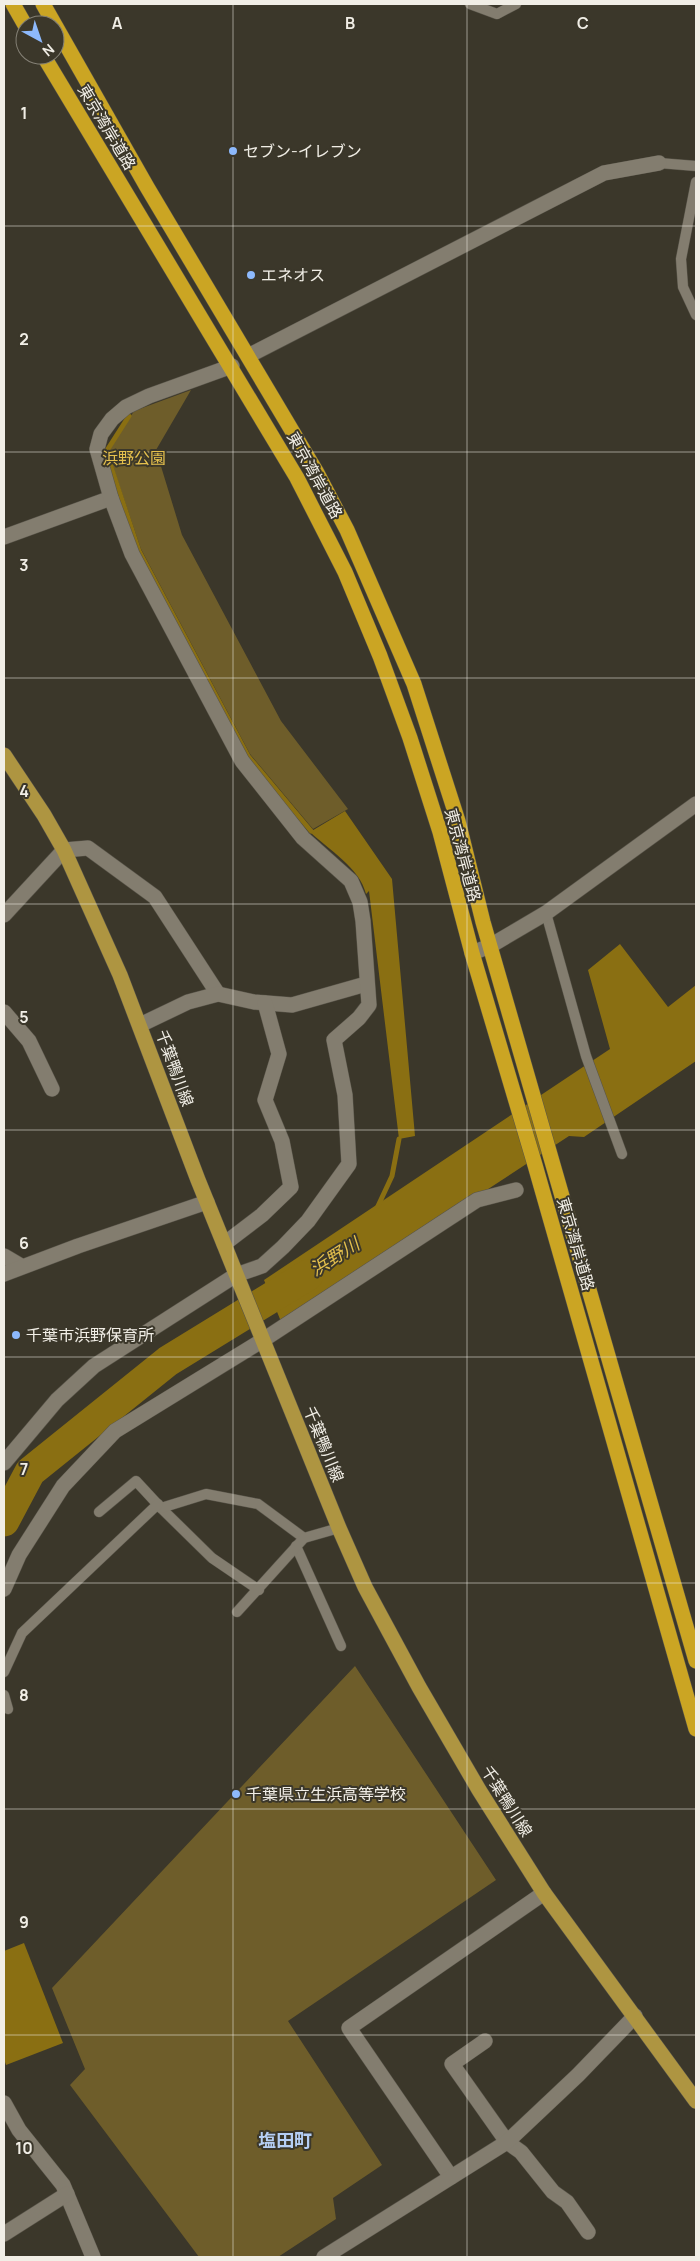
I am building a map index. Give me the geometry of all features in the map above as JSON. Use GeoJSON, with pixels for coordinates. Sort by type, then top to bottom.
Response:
{"type":"FeatureCollection","features":[{"type":"Feature","properties":{"kind":"highway"},"geometry":{"type":"LineString","coordinates":[[13,4],[19,15]]}},
{"type":"Feature","properties":{"kind":"highway","name":"東京湾岸道路"},"geometry":{"type":"LineString","coordinates":[[43,4],[147,187],[316,471],[347,530],[400,648],[417,693],[458,821],[490,946],[696,1661]]}},
{"type":"Feature","properties":{"kind":"highway","name":"東京湾岸道路"},"geometry":{"type":"LineString","coordinates":[[49,65],[232,366],[325,530],[380,656],[410,738],[440,832],[472,954],[535,1165],[696,1729]]}},
{"type":"Feature","properties":{"kind":"main road","name":"千葉鴨川線"},"geometry":{"type":"LineString","coordinates":[[4,755],[44,815],[64,850],[140,1025],[237,1277],[339,1528],[365,1587],[419,1687],[479,1790],[544,1893],[696,2101]]}},
{"type":"Feature","properties":{"kind":"street"},"geometry":{"type":"LineString","coordinates":[[248,356],[604,173],[659,163]]}},
{"type":"Feature","properties":{"kind":"street"},"geometry":{"type":"LineString","coordinates":[[4,1463],[56,1400],[94,1366],[237,1277],[262,1266],[308,1220],[349,1164],[344,1095],[334,1040],[359,1018],[369,1004],[360,902],[351,881],[303,838],[242,761],[132,554],[111,498],[97,449],[101,434],[112,419],[126,407],[149,396],[232,366]]}},
{"type":"Feature","properties":{"kind":"street"},"geometry":{"type":"LineString","coordinates":[[4,537],[111,498]]}},
{"type":"Feature","properties":{"kind":"street"},"geometry":{"type":"LineString","coordinates":[[472,954],[490,946],[546,913],[696,804]]}},
{"type":"Feature","properties":{"kind":"street"},"geometry":{"type":"LineString","coordinates":[[4,915],[64,850],[88,848],[155,896],[218,994]]}},
{"type":"Feature","properties":{"kind":"street"},"geometry":{"type":"LineString","coordinates":[[140,1025],[188,1002],[218,994],[265,1003],[292,1005],[366,984]]}},
{"type":"Feature","properties":{"kind":"street"},"geometry":{"type":"LineString","coordinates":[[224,1244],[262,1216],[291,1186],[282,1141],[265,1100],[279,1054],[265,1003]]}},
{"type":"Feature","properties":{"kind":"street"},"geometry":{"type":"LineString","coordinates":[[4,1012],[30,1041],[52,1089]]}},
{"type":"Feature","properties":{"kind":"street"},"geometry":{"type":"LineString","coordinates":[[4,1589],[20,1555],[63,1486],[114,1432],[264,1340],[477,1200],[516,1190]]}},
{"type":"Feature","properties":{"kind":"street"},"geometry":{"type":"LineString","coordinates":[[4,1274],[21,1266],[207,1202]]}},
{"type":"Feature","properties":{"kind":"street"},"geometry":{"type":"LineString","coordinates":[[4,1256],[21,1266]]}},
{"type":"Feature","properties":{"kind":"street"},"geometry":{"type":"LineString","coordinates":[[451,2177],[349,2028],[544,1893]]}},
{"type":"Feature","properties":{"kind":"street"},"geometry":{"type":"LineString","coordinates":[[324,2257],[507,2142],[578,2075],[635,2016]]}},
{"type":"Feature","properties":{"kind":"street"},"geometry":{"type":"LineString","coordinates":[[485,2041],[452,2064],[507,2142],[522,2152],[553,2192],[567,2202],[588,2232]]}},
{"type":"Feature","properties":{"kind":"street"},"geometry":{"type":"LineString","coordinates":[[4,2103],[19,2130],[63,2185],[93,2257]]}},
{"type":"Feature","properties":{"kind":"street"},"geometry":{"type":"LineString","coordinates":[[4,2123],[19,2130]]}},
{"type":"Feature","properties":{"kind":"street"},"geometry":{"type":"LineString","coordinates":[[4,2234],[67,2194]]}},
{"type":"Feature","properties":{"kind":"lane"},"geometry":{"type":"LineString","coordinates":[[470,4],[497,14],[516,4]]}},
{"type":"Feature","properties":{"kind":"lane"},"geometry":{"type":"LineString","coordinates":[[659,163],[696,166]]}},
{"type":"Feature","properties":{"kind":"lane"},"geometry":{"type":"LineString","coordinates":[[696,182],[681,259],[683,287],[696,315]]}},
{"type":"Feature","properties":{"kind":"lane"},"geometry":{"type":"LineString","coordinates":[[546,913],[586,1056],[622,1154]]}},
{"type":"Feature","properties":{"kind":"lane"},"geometry":{"type":"LineString","coordinates":[[99,1512],[136,1481],[212,1558],[259,1590]]}},
{"type":"Feature","properties":{"kind":"lane"},"geometry":{"type":"LineString","coordinates":[[4,1672],[22,1633],[159,1506],[206,1494],[258,1504],[304,1538]]}},
{"type":"Feature","properties":{"kind":"lane"},"geometry":{"type":"LineString","coordinates":[[237,1612],[259,1590],[304,1538],[339,1528]]}},
{"type":"Feature","properties":{"kind":"lane"},"geometry":{"type":"LineString","coordinates":[[296,1546],[341,1646]]}},
{"type":"Feature","properties":{"kind":"lane"},"geometry":{"type":"LineString","coordinates":[[4,1695],[8,1710]]}},
{"type":"Feature","properties":{"kind":"green space","name":"浜野公園"},"geometry":{"type":"Polygon","coordinates":[[[191,390],[156,450],[182,535],[281,721],[348,809],[313,829],[250,754],[141,549],[108,452],[134,411],[191,390]]]}},
{"type":"Feature","properties":{"kind":"green space"},"geometry":{"type":"Polygon","coordinates":[[[355,1666],[496,1880],[288,2021],[382,2165],[333,2198],[336,2219],[278,2257],[199,2257],[70,2085],[85,2069],[52,1988],[355,1666]]]}},
{"type":"Feature","properties":{"kind":"water"},"geometry":{"type":"Polygon","coordinates":[[[345,811],[392,879],[415,1136],[399,1139],[369,891],[366,894],[363,885],[350,867],[310,832],[345,811]]]}},
{"type":"Feature","properties":{"kind":"water"},"geometry":{"type":"Polygon","coordinates":[[[620,944],[668,1007],[696,985],[696,1061],[584,1137],[569,1136],[282,1324],[264,1280],[610,1049],[588,970],[620,944]]]}},
{"type":"Feature","properties":{"kind":"water"},"geometry":{"type":"Polygon","coordinates":[[[24,1943],[63,2043],[6,2065],[4,2059],[4,1951],[24,1943]]]}},
{"type":"Feature","properties":{"kind":"waterway"},"geometry":{"type":"LineString","coordinates":[[129,416],[106,452],[139,551],[248,756],[311,831]]}},
{"type":"Feature","properties":{"kind":"waterway"},"geometry":{"type":"LineString","coordinates":[[378,1206],[392,1176],[399,1139]]}},
{"type":"Feature","properties":{"kind":"waterway","name":"浜野川"},"geometry":{"type":"LineString","coordinates":[[4,1521],[30,1472],[168,1361],[308,1275]]}},
{"type":"Feature","properties":{"kind":"place","name":"セブン-イレブン"},"geometry":{"type":"Point","coordinates":[233,151]}},
{"type":"Feature","properties":{"kind":"place","name":"エネオス"},"geometry":{"type":"Point","coordinates":[251,275]}},
{"type":"Feature","properties":{"kind":"place","name":"千葉市浜野保育所"},"geometry":{"type":"Point","coordinates":[16,1335]}},
{"type":"Feature","properties":{"kind":"place","name":"千葉県立生浜高等学校"},"geometry":{"type":"Point","coordinates":[236,1794]}},
{"type":"Feature","properties":{"kind":"district","name":"塩田町"},"geometry":{"type":"Point","coordinates":[285,2141]}}]}
